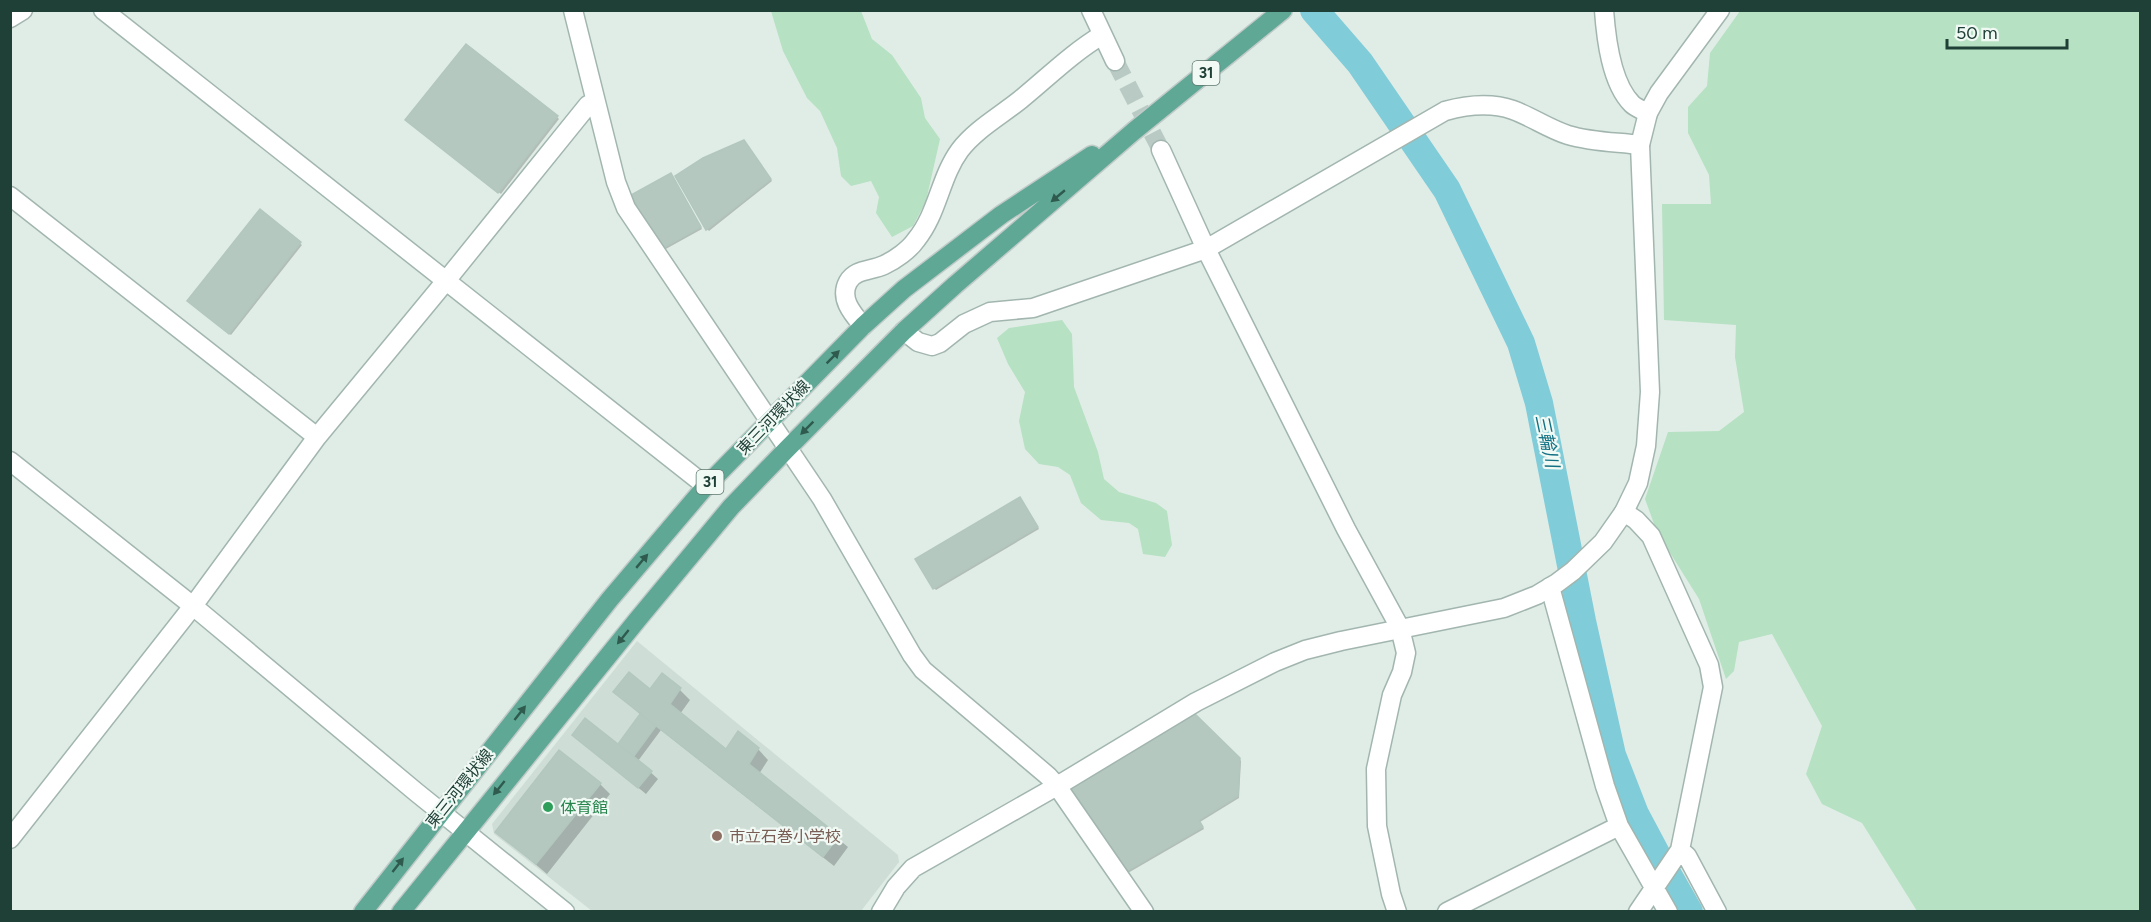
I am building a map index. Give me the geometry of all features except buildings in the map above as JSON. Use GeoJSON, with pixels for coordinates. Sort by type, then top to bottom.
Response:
{"type":"FeatureCollection","features":[{"type":"Feature","properties":{"kind":"main road","name":"東三河環状線"},"geometry":{"type":"LineString","coordinates":[[401,912],[666,585],[732,507],[787,449],[904,331],[1008,238],[1134,131],[1280,13]]}},
{"type":"Feature","properties":{"kind":"main road","name":"東三河環状線"},"geometry":{"type":"LineString","coordinates":[[363,912],[610,599],[706,486],[769,421],[863,326],[904,289],[1001,215],[1073,167],[1134,131]]}},
{"type":"Feature","properties":{"kind":"street"},"geometry":{"type":"LineString","coordinates":[[10,18],[23,10]]}},
{"type":"Feature","properties":{"kind":"street"},"geometry":{"type":"LineString","coordinates":[[103,10],[706,486]]}},
{"type":"Feature","properties":{"kind":"street"},"geometry":{"type":"LineString","coordinates":[[573,10],[616,182],[626,208],[822,499],[912,656],[923,670],[1057,786],[1144,912]]}},
{"type":"Feature","properties":{"kind":"street"},"geometry":{"type":"LineString","coordinates":[[1090,10],[1115,61]]}},
{"type":"Feature","properties":{"kind":"street"},"geometry":{"type":"LineString","coordinates":[[1604,10],[1606,36],[1622,91],[1633,106],[1648,113]]}},
{"type":"Feature","properties":{"kind":"street"},"geometry":{"type":"LineString","coordinates":[[881,912],[896,887],[912,868],[1057,786],[1196,702],[1275,662],[1314,648],[1400,628],[1504,608],[1538,595],[1590,555],[1603,542],[1624,512],[1638,483],[1646,446],[1650,392],[1640,145],[1648,113],[1659,93],[1720,10]]}},
{"type":"Feature","properties":{"kind":"street"},"geometry":{"type":"LineString","coordinates":[[863,326],[849,309],[844,293],[848,281],[855,273],[883,265],[916,241],[931,216],[947,171],[961,148],[1081,47],[1102,35]]}},
{"type":"Feature","properties":{"kind":"street"},"geometry":{"type":"LineString","coordinates":[[10,839],[193,606],[317,436],[446,282],[588,105],[596,102]]}},
{"type":"Feature","properties":{"kind":"street"},"geometry":{"type":"LineString","coordinates":[[904,331],[918,342],[932,346],[940,343],[964,324],[990,312],[1033,308],[1206,249],[1445,111],[1467,105],[1495,106],[1513,110],[1564,134],[1585,140],[1640,145]]}},
{"type":"Feature","properties":{"kind":"street"},"geometry":{"type":"LineString","coordinates":[[1161,150],[1206,249],[1347,529],[1400,628],[1406,653],[1402,672],[1392,696],[1376,769],[1377,826],[1397,912]]}},
{"type":"Feature","properties":{"kind":"street"},"geometry":{"type":"LineString","coordinates":[[10,196],[317,436]]}},
{"type":"Feature","properties":{"kind":"street"},"geometry":{"type":"LineString","coordinates":[[10,461],[193,606],[566,912]]}},
{"type":"Feature","properties":{"kind":"street"},"geometry":{"type":"LineString","coordinates":[[1624,512],[1636,520],[1651,536],[1709,665],[1713,687],[1678,852],[1638,912]]}},
{"type":"Feature","properties":{"kind":"street"},"geometry":{"type":"LineString","coordinates":[[1553,585],[1605,786],[1619,826],[1656,884],[1668,912]]}},
{"type":"Feature","properties":{"kind":"street"},"geometry":{"type":"LineString","coordinates":[[1447,912],[1619,826]]}},
{"type":"Feature","properties":{"kind":"street"},"geometry":{"type":"LineString","coordinates":[[1678,852],[1687,856],[1717,912]]}},
{"type":"Feature","properties":{"kind":"shaded area"},"geometry":{"type":"Polygon","coordinates":[[[637,641],[898,855],[899,862],[861,911],[592,911],[494,834],[492,824],[637,641]]]}},
{"type":"Feature","properties":{"kind":"green space"},"geometry":{"type":"Polygon","coordinates":[[[771,11],[861,11],[872,39],[892,55],[921,98],[925,118],[940,139],[926,201],[913,226],[892,237],[876,213],[879,197],[871,181],[851,186],[841,176],[837,148],[820,111],[807,98],[783,51],[771,11]]]}},
{"type":"Feature","properties":{"kind":"green space"},"geometry":{"type":"Polygon","coordinates":[[[1740,11],[2140,11],[2140,911],[1917,911],[1862,823],[1822,804],[1806,774],[1822,726],[1772,634],[1739,642],[1734,671],[1726,679],[1699,599],[1657,532],[1645,499],[1668,432],[1719,431],[1744,412],[1735,357],[1736,325],[1664,320],[1662,204],[1711,204],[1709,175],[1688,133],[1688,107],[1707,86],[1710,53],[1740,11]]]}},
{"type":"Feature","properties":{"kind":"green space"},"geometry":{"type":"Polygon","coordinates":[[[1062,320],[1072,334],[1074,387],[1098,452],[1104,479],[1119,492],[1156,503],[1167,511],[1172,545],[1165,557],[1143,554],[1138,529],[1129,523],[1101,520],[1081,503],[1070,475],[1058,467],[1039,464],[1025,449],[1019,421],[1025,392],[1008,364],[997,338],[1009,328],[1062,320]]]}},
{"type":"Feature","properties":{"kind":"waterway","name":"三輪川"},"geometry":{"type":"LineString","coordinates":[[1314,10],[1360,63],[1447,190],[1521,343],[1539,403],[1582,621],[1612,755],[1635,814],[1689,912]]}},
{"type":"Feature","properties":{"kind":"tunnel"},"geometry":{"type":"LineString","coordinates":[[1115,61],[1161,150]]}},
{"type":"Feature","properties":{"kind":"place","name":"体育館"},"geometry":{"type":"Point","coordinates":[548,807]}},
{"type":"Feature","properties":{"kind":"place","name":"市立石巻小学校"},"geometry":{"type":"Point","coordinates":[717,836]}}]}
